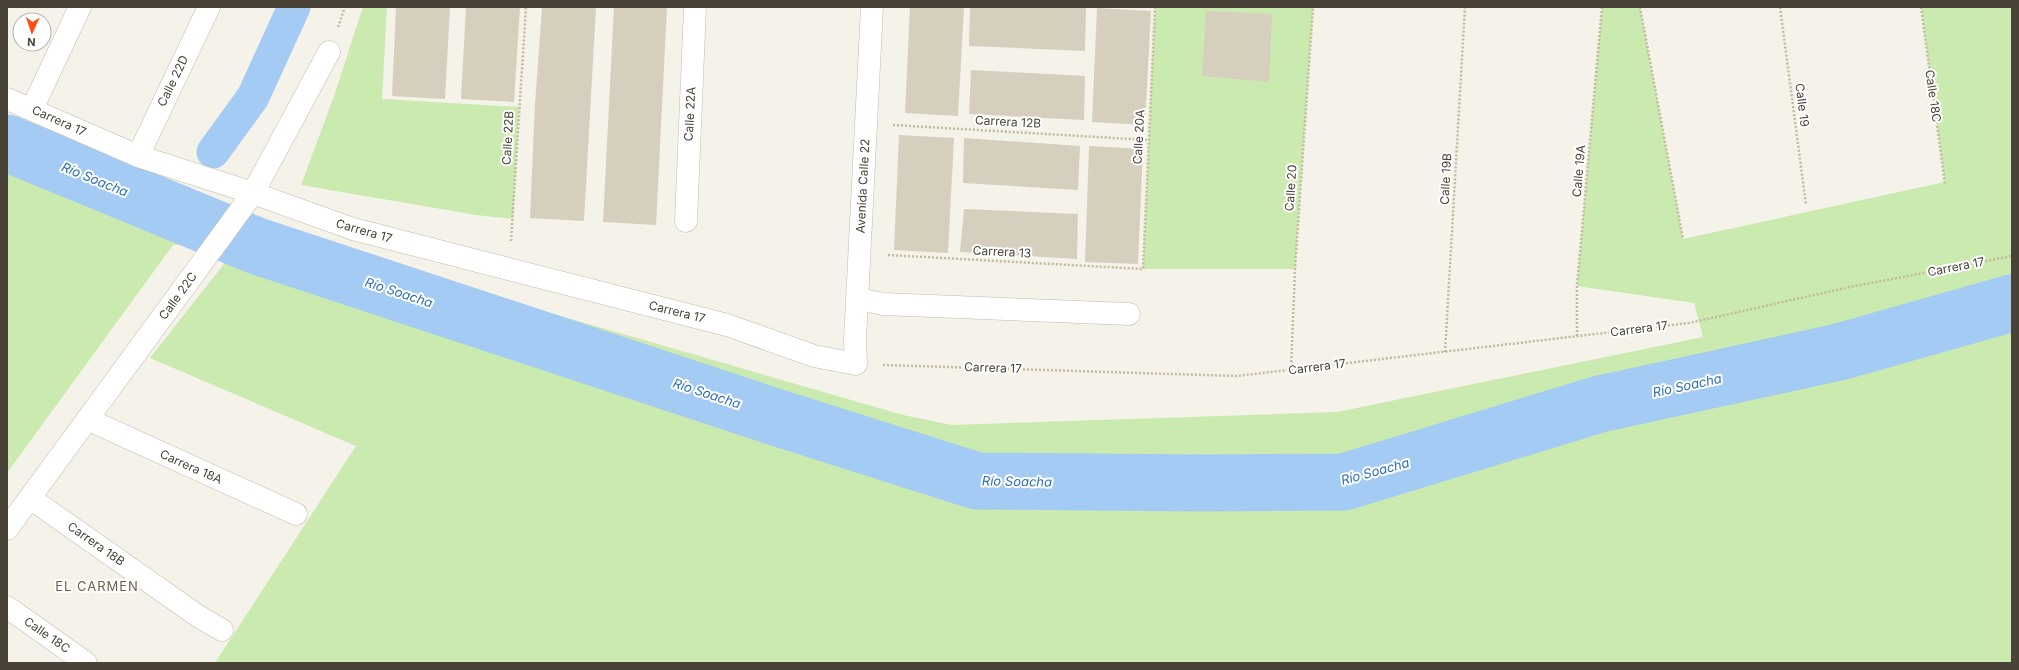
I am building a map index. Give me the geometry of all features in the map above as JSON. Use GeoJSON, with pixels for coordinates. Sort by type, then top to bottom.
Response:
{"type":"FeatureCollection","features":[{"type":"Feature","properties":{"kind":"street"},"geometry":{"type":"LineString","coordinates":[[32,109],[80,7]]}},
{"type":"Feature","properties":{"kind":"street","name":"Calle 22D"},"geometry":{"type":"LineString","coordinates":[[138,156],[209,7]]}},
{"type":"Feature","properties":{"kind":"street","name":"Calle 22A"},"geometry":{"type":"LineString","coordinates":[[686,221],[695,7]]}},
{"type":"Feature","properties":{"kind":"street","name":"Avenida Calle 22"},"geometry":{"type":"LineString","coordinates":[[856,364],[855,340],[872,7]]}},
{"type":"Feature","properties":{"kind":"street","name":"Calle 22C"},"geometry":{"type":"LineString","coordinates":[[7,528],[253,193],[329,52]]}},
{"type":"Feature","properties":{"kind":"street","name":"Carrera 17"},"geometry":{"type":"LineString","coordinates":[[7,99],[138,156],[253,193],[353,229],[720,323],[814,356],[856,364]]}},
{"type":"Feature","properties":{"kind":"street"},"geometry":{"type":"LineString","coordinates":[[858,299],[883,304],[1129,314]]}},
{"type":"Feature","properties":{"kind":"street","name":"Carrera 18A"},"geometry":{"type":"LineString","coordinates":[[87,419],[296,514]]}},
{"type":"Feature","properties":{"kind":"street","name":"Carrera 18B"},"geometry":{"type":"LineString","coordinates":[[30,498],[198,616],[222,630]]}},
{"type":"Feature","properties":{"kind":"street","name":"Calle 18C"},"geometry":{"type":"LineString","coordinates":[[7,607],[86,663]]}},
{"type":"Feature","properties":{"kind":"path","name":"Calle 22B"},"geometry":{"type":"LineString","coordinates":[[510,269],[526,7]]}},
{"type":"Feature","properties":{"kind":"path","name":"Calle 20A"},"geometry":{"type":"LineString","coordinates":[[1143,269],[1155,7]]}},
{"type":"Feature","properties":{"kind":"path","name":"Calle 20"},"geometry":{"type":"LineString","coordinates":[[1292,370],[1295,269],[1313,7]]}},
{"type":"Feature","properties":{"kind":"path","name":"Calle 19B"},"geometry":{"type":"LineString","coordinates":[[1445,352],[1466,7]]}},
{"type":"Feature","properties":{"kind":"path","name":"Calle 19A"},"geometry":{"type":"LineString","coordinates":[[1577,336],[1577,286],[1602,7]]}},
{"type":"Feature","properties":{"kind":"path"},"geometry":{"type":"LineString","coordinates":[[1640,7],[1683,239]]}},
{"type":"Feature","properties":{"kind":"path","name":"Calle 19"},"geometry":{"type":"LineString","coordinates":[[1780,7],[1806,205]]}},
{"type":"Feature","properties":{"kind":"path","name":"Calle 18C"},"geometry":{"type":"LineString","coordinates":[[1921,7],[1945,184]]}},
{"type":"Feature","properties":{"kind":"path","name":"Carrera 12B"},"geometry":{"type":"LineString","coordinates":[[866,123],[1148,140]]}},
{"type":"Feature","properties":{"kind":"path","name":"Carrera 13"},"geometry":{"type":"LineString","coordinates":[[860,254],[1143,269]]}},
{"type":"Feature","properties":{"kind":"path","name":"Carrera 17"},"geometry":{"type":"LineString","coordinates":[[856,364],[1237,376],[1689,323],[1850,287],[2012,256]]}},
{"type":"Feature","properties":{"kind":"green space"},"geometry":{"type":"Polygon","coordinates":[[[363,7],[387,7],[382,99],[519,107],[513,219],[476,215],[301,185],[334,96],[363,7]]]}},
{"type":"Feature","properties":{"kind":"green space"},"geometry":{"type":"Polygon","coordinates":[[[1155,7],[1313,7],[1295,269],[1143,269],[1155,7]]]}},
{"type":"Feature","properties":{"kind":"green space"},"geometry":{"type":"Polygon","coordinates":[[[1602,7],[1640,7],[1683,239],[1945,182],[1921,7],[2012,7],[2012,663],[215,663],[356,446],[150,358],[231,255],[193,243],[173,245],[7,473],[7,123],[194,199],[263,230],[903,415],[952,425],[1337,412],[1703,337],[1694,303],[1577,286],[1602,7]]]}},
{"type":"Feature","properties":{"kind":"building"},"geometry":{"type":"Polygon","coordinates":[[[396,7],[450,7],[445,99],[392,96],[396,7]]]}},
{"type":"Feature","properties":{"kind":"building"},"geometry":{"type":"Polygon","coordinates":[[[466,7],[520,7],[514,102],[461,99],[466,7]]]}},
{"type":"Feature","properties":{"kind":"building"},"geometry":{"type":"Polygon","coordinates":[[[542,7],[596,7],[584,221],[530,218],[535,104],[542,7]]]}},
{"type":"Feature","properties":{"kind":"building"},"geometry":{"type":"Polygon","coordinates":[[[614,7],[667,7],[656,225],[603,222],[614,7]]]}},
{"type":"Feature","properties":{"kind":"building"},"geometry":{"type":"Polygon","coordinates":[[[910,7],[964,7],[958,116],[905,113],[910,7]]]}},
{"type":"Feature","properties":{"kind":"building"},"geometry":{"type":"Polygon","coordinates":[[[970,7],[1086,7],[1085,51],[969,46],[970,7]]]}},
{"type":"Feature","properties":{"kind":"building"},"geometry":{"type":"Polygon","coordinates":[[[1097,8],[1151,11],[1145,125],[1092,122],[1097,8]]]}},
{"type":"Feature","properties":{"kind":"building"},"geometry":{"type":"Polygon","coordinates":[[[1206,11],[1272,14],[1269,82],[1202,76],[1206,11]]]}},
{"type":"Feature","properties":{"kind":"building"},"geometry":{"type":"Polygon","coordinates":[[[971,70],[1085,76],[1084,120],[969,114],[971,70]]]}},
{"type":"Feature","properties":{"kind":"building"},"geometry":{"type":"Polygon","coordinates":[[[899,135],[954,138],[948,253],[894,250],[899,135]]]}},
{"type":"Feature","properties":{"kind":"building"},"geometry":{"type":"Polygon","coordinates":[[[964,138],[1080,146],[1078,190],[963,183],[964,138]]]}},
{"type":"Feature","properties":{"kind":"building"},"geometry":{"type":"Polygon","coordinates":[[[1089,146],[1143,149],[1138,264],[1085,262],[1089,146]]]}},
{"type":"Feature","properties":{"kind":"building"},"geometry":{"type":"Polygon","coordinates":[[[964,209],[1078,214],[1077,259],[960,252],[964,209]]]}},
{"type":"Feature","properties":{"kind":"waterway"},"geometry":{"type":"LineString","coordinates":[[213,152],[253,97],[294,7]]}},
{"type":"Feature","properties":{"kind":"waterway","name":"Río Soacha"},"geometry":{"type":"LineString","coordinates":[[7,143],[257,246],[772,416],[977,481],[1200,483],[1344,482],[1600,404],[1839,352],[2012,303]]}},
{"type":"Feature","properties":{"kind":"district","name":"EL CARMEN"},"geometry":{"type":"Point","coordinates":[97,586]}}]}
